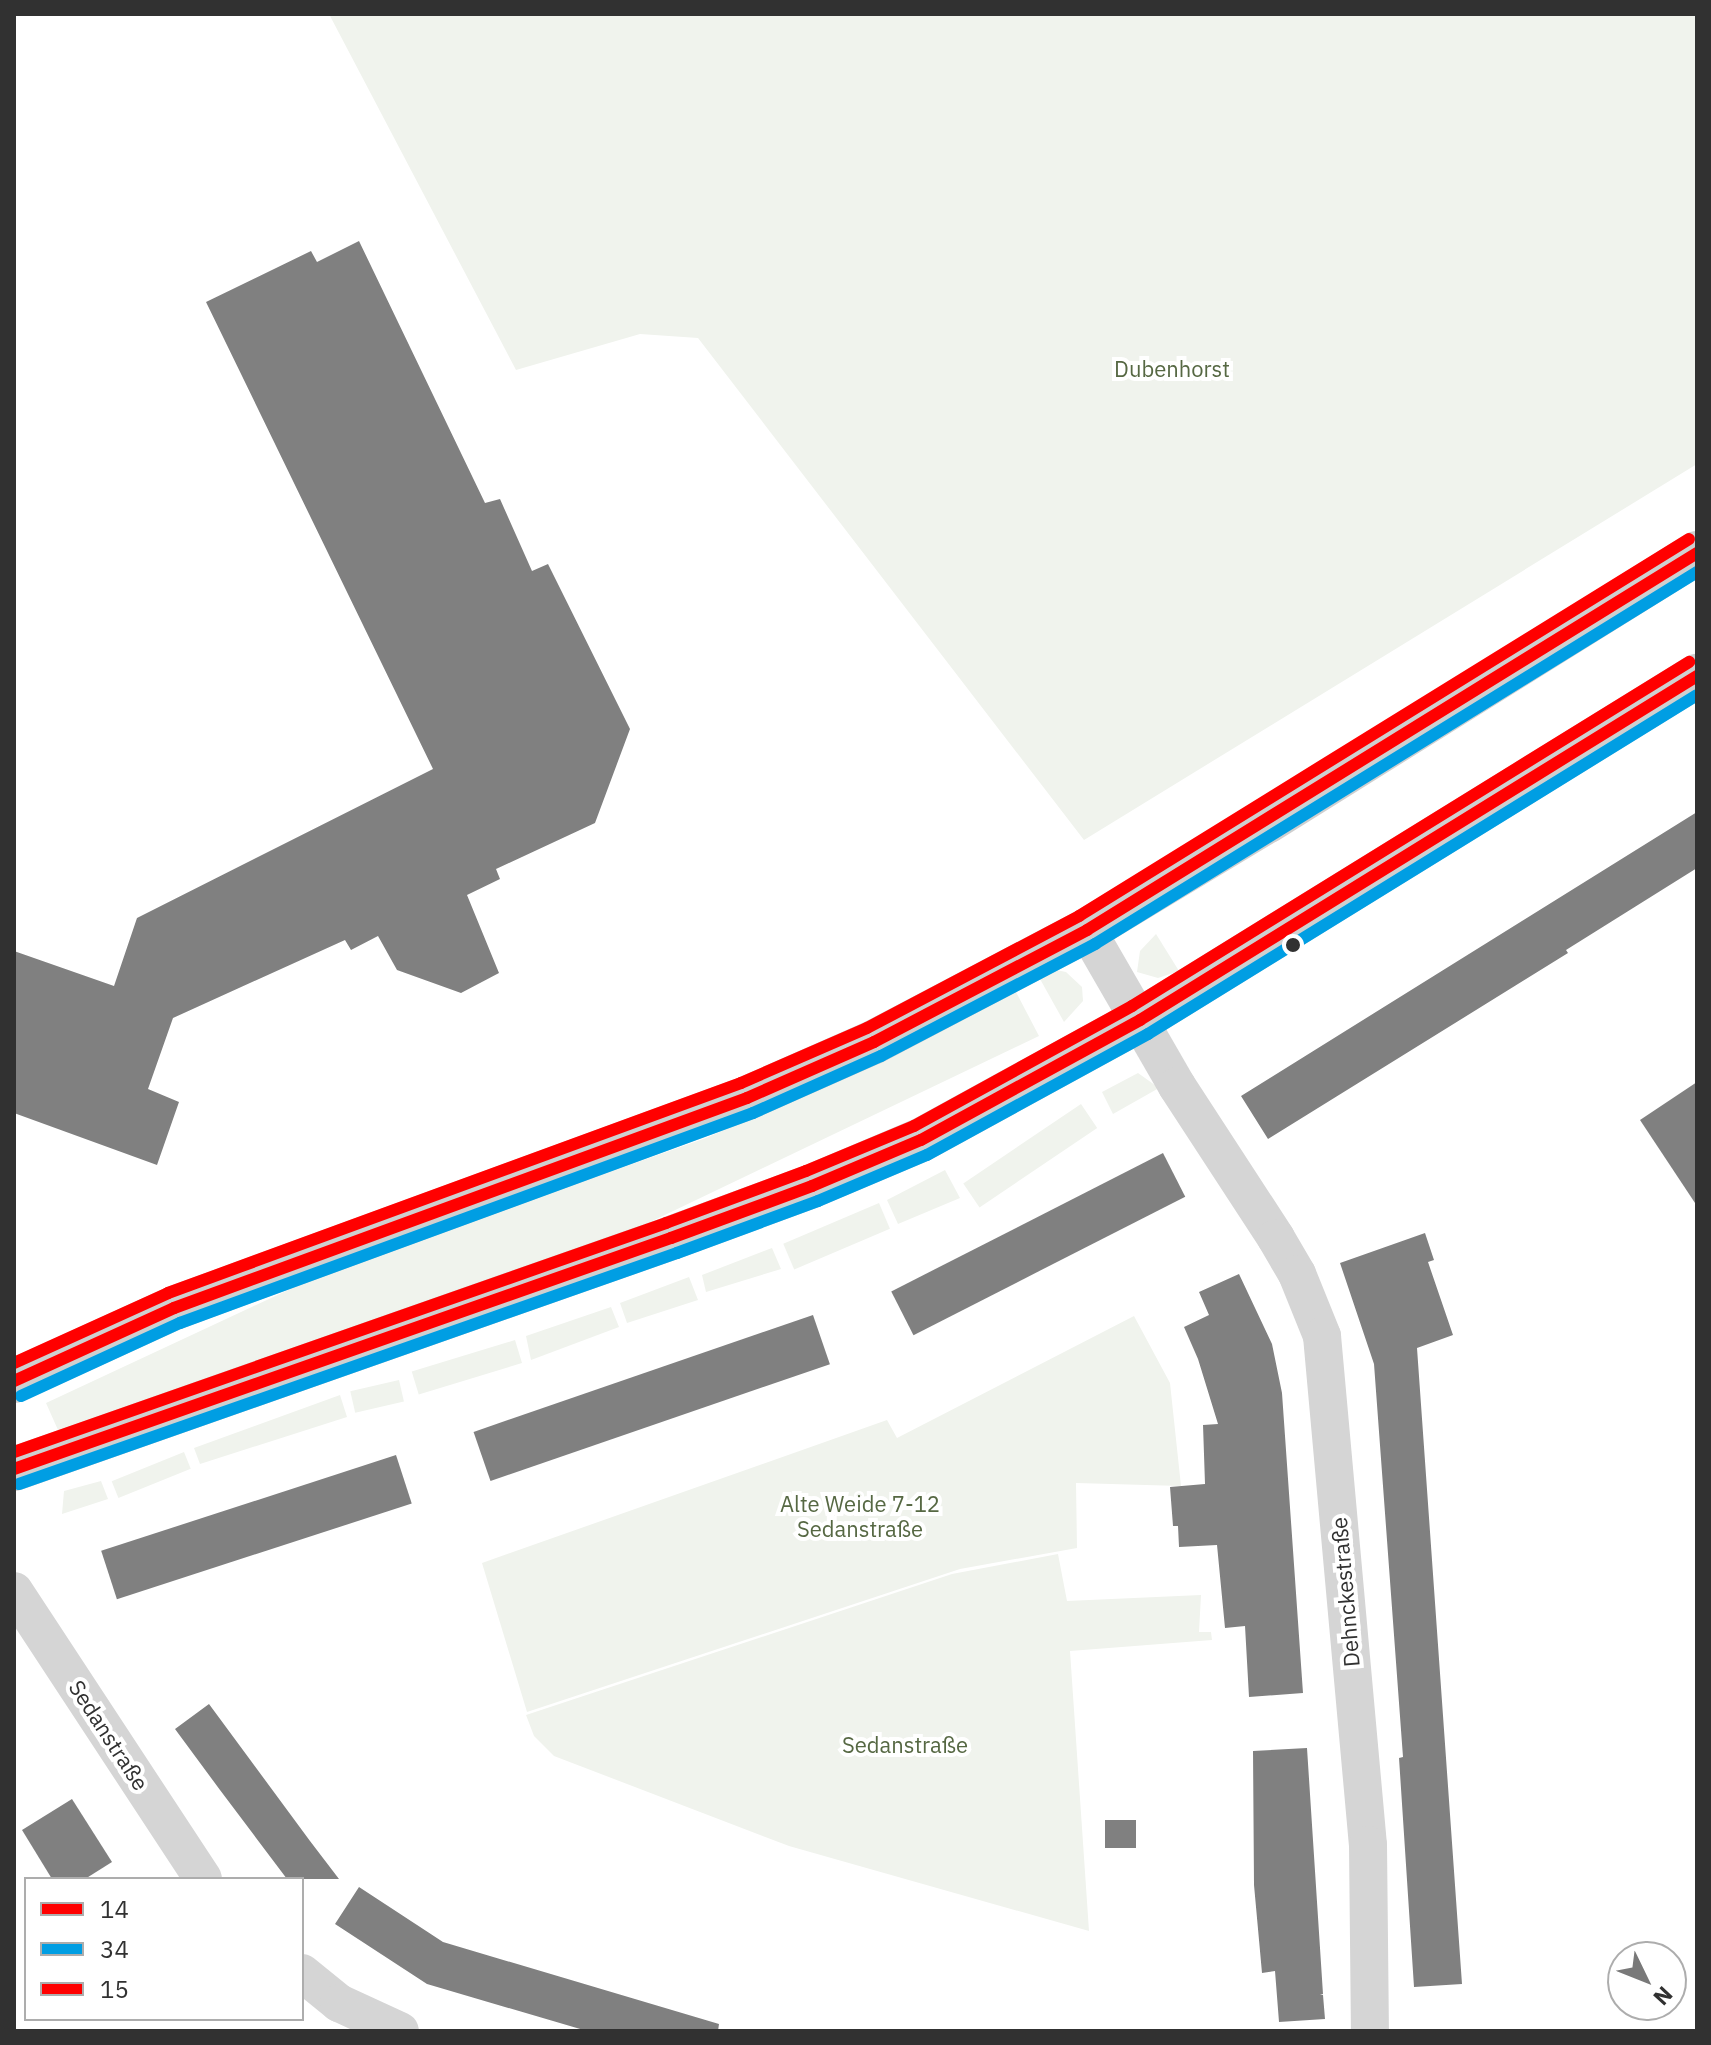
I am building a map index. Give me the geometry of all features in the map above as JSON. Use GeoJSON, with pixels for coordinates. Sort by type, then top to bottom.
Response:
{"type":"FeatureCollection","features":[{"type":"Feature","properties":{"kind":"main road"},"geometry":{"type":"LineString","coordinates":[[14,1381],[174,1308],[747,1098],[874,1042],[1087,930],[1282,813],[1697,553]]}},
{"type":"Feature","properties":{"kind":"main road"},"geometry":{"type":"LineString","coordinates":[[14,1469],[812,1186],[921,1140],[1140,1020],[1697,676]]}},
{"type":"Feature","properties":{"kind":"street","name":"Dehnckestraße"},"geometry":{"type":"LineString","coordinates":[[1087,930],[1177,1086],[1297,1274],[1322,1336],[1368,1845],[1370,2031]]}},
{"type":"Feature","properties":{"kind":"street","name":"Sedanstraße"},"geometry":{"type":"LineString","coordinates":[[14,1591],[202,1877]]}},
{"type":"Feature","properties":{"kind":"street"},"geometry":{"type":"LineString","coordinates":[[304,1976],[334,2017],[400,2031]]}},
{"type":"Feature","properties":{"kind":"green space","name":"Dubenhorst"},"geometry":{"type":"Polygon","coordinates":[[[329,14],[1697,14],[1697,464],[1084,840],[698,338],[640,334],[516,370],[329,14]]]}},
{"type":"Feature","properties":{"kind":"green space"},"geometry":{"type":"Polygon","coordinates":[[[1156,934],[1179,971],[1158,978],[1137,972],[1140,951],[1156,934]]]}},
{"type":"Feature","properties":{"kind":"green space"},"geometry":{"type":"Polygon","coordinates":[[[1056,970],[1066,972],[1082,987],[1083,1001],[1064,1022],[1040,979],[1056,970]]]}},
{"type":"Feature","properties":{"kind":"green space"},"geometry":{"type":"Polygon","coordinates":[[[1016,992],[1039,1036],[646,1224],[575,1252],[58,1430],[46,1403],[331,1270],[706,1138],[879,1062],[1016,992]]]}},
{"type":"Feature","properties":{"kind":"green space"},"geometry":{"type":"Polygon","coordinates":[[[1138,1073],[1159,1088],[1113,1114],[1102,1092],[1138,1073]]]}},
{"type":"Feature","properties":{"kind":"green space"},"geometry":{"type":"Polygon","coordinates":[[[1081,1104],[1097,1128],[979,1207],[963,1183],[1081,1104]]]}},
{"type":"Feature","properties":{"kind":"green space"},"geometry":{"type":"Polygon","coordinates":[[[945,1170],[960,1198],[898,1224],[887,1200],[945,1170]]]}},
{"type":"Feature","properties":{"kind":"green space"},"geometry":{"type":"Polygon","coordinates":[[[879,1203],[890,1229],[794,1269],[783,1244],[879,1203]]]}},
{"type":"Feature","properties":{"kind":"green space"},"geometry":{"type":"Polygon","coordinates":[[[772,1248],[781,1269],[706,1292],[702,1275],[772,1248]]]}},
{"type":"Feature","properties":{"kind":"green space"},"geometry":{"type":"Polygon","coordinates":[[[689,1277],[698,1300],[627,1323],[620,1303],[689,1277]]]}},
{"type":"Feature","properties":{"kind":"green space"},"geometry":{"type":"Polygon","coordinates":[[[611,1307],[619,1327],[531,1360],[526,1336],[611,1307]]]}},
{"type":"Feature","properties":{"kind":"green space","name":"Alte Weide 7-12 Sedanstraße"},"geometry":{"type":"Polygon","coordinates":[[[1134,1316],[1170,1383],[1181,1486],[1076,1483],[1077,1548],[960,1569],[527,1712],[482,1563],[887,1420],[897,1438],[1134,1316]]]}},
{"type":"Feature","properties":{"kind":"green space"},"geometry":{"type":"Polygon","coordinates":[[[515,1340],[522,1363],[419,1395],[412,1372],[515,1340]]]}},
{"type":"Feature","properties":{"kind":"green space"},"geometry":{"type":"Polygon","coordinates":[[[399,1380],[404,1401],[355,1413],[350,1391],[399,1380]]]}},
{"type":"Feature","properties":{"kind":"green space"},"geometry":{"type":"Polygon","coordinates":[[[340,1395],[347,1417],[200,1464],[194,1448],[340,1395]]]}},
{"type":"Feature","properties":{"kind":"green space"},"geometry":{"type":"Polygon","coordinates":[[[184,1452],[191,1469],[118,1498],[112,1481],[184,1452]]]}},
{"type":"Feature","properties":{"kind":"green space"},"geometry":{"type":"Polygon","coordinates":[[[101,1481],[108,1499],[62,1514],[64,1491],[101,1481]]]}},
{"type":"Feature","properties":{"kind":"green space"},"geometry":{"type":"Polygon","coordinates":[[[1058,1554],[1067,1601],[1201,1595],[1199,1632],[1211,1632],[1212,1640],[1070,1651],[1089,1931],[789,1846],[554,1756],[534,1736],[526,1715],[952,1574],[1058,1554]]]}},
{"type":"Feature","properties":{"kind":"building"},"geometry":{"type":"Polygon","coordinates":[[[359,241],[485,503],[500,499],[532,571],[548,564],[630,729],[595,823],[496,869],[500,879],[467,895],[499,973],[461,993],[397,970],[378,936],[351,950],[345,940],[173,1018],[148,1089],[179,1102],[157,1165],[14,1113],[14,951],[114,986],[137,918],[433,769],[206,302],[311,251],[317,262],[359,241]]]}},
{"type":"Feature","properties":{"kind":"building"},"geometry":{"type":"Polygon","coordinates":[[[1697,812],[1697,868],[1566,950],[1568,953],[1268,1139],[1241,1096],[1697,812]]]}},
{"type":"Feature","properties":{"kind":"building"},"geometry":{"type":"Polygon","coordinates":[[[1697,1082],[1697,1206],[1640,1120],[1697,1082]]]}},
{"type":"Feature","properties":{"kind":"building"},"geometry":{"type":"Polygon","coordinates":[[[1163,1153],[1185,1197],[913,1335],[891,1291],[1163,1153]]]}},
{"type":"Feature","properties":{"kind":"building"},"geometry":{"type":"Polygon","coordinates":[[[1425,1233],[1434,1260],[1428,1262],[1453,1335],[1417,1348],[1462,1984],[1414,1987],[1399,1758],[1403,1757],[1374,1364],[1340,1263],[1425,1233]]]}},
{"type":"Feature","properties":{"kind":"building"},"geometry":{"type":"Polygon","coordinates":[[[1239,1274],[1272,1344],[1282,1393],[1303,1693],[1249,1697],[1245,1626],[1225,1628],[1217,1545],[1179,1547],[1178,1526],[1173,1526],[1170,1487],[1205,1484],[1203,1425],[1218,1424],[1198,1359],[1184,1327],[1209,1315],[1199,1292],[1239,1274]]]}},
{"type":"Feature","properties":{"kind":"building"},"geometry":{"type":"Polygon","coordinates":[[[813,1315],[830,1364],[490,1481],[474,1432],[813,1315]]]}},
{"type":"Feature","properties":{"kind":"building"},"geometry":{"type":"Polygon","coordinates":[[[396,1455],[412,1504],[117,1599],[101,1551],[396,1455]]]}},
{"type":"Feature","properties":{"kind":"building"},"geometry":{"type":"Polygon","coordinates":[[[209,1704],[339,1879],[285,1877],[175,1729],[209,1704]]]}},
{"type":"Feature","properties":{"kind":"building"},"geometry":{"type":"Polygon","coordinates":[[[1307,1748],[1323,1994],[1320,1994],[1323,1995],[1325,2019],[1279,2022],[1275,1971],[1262,1973],[1254,1885],[1253,1751],[1307,1748]]]}},
{"type":"Feature","properties":{"kind":"building"},"geometry":{"type":"Polygon","coordinates":[[[72,1799],[112,1862],[88,1877],[51,1877],[22,1830],[72,1799]]]}},
{"type":"Feature","properties":{"kind":"building"},"geometry":{"type":"Polygon","coordinates":[[[1105,1820],[1136,1820],[1136,1848],[1105,1848],[1105,1820]]]}},
{"type":"Feature","properties":{"kind":"building"},"geometry":{"type":"Polygon","coordinates":[[[359,1887],[443,1942],[719,2024],[718,2031],[587,2031],[427,1984],[335,1924],[359,1887]]]}},
{"type":"Feature","properties":{"kind":"transit line","name":"15"},"geometry":{"type":"LineString","coordinates":[[14,1363],[168,1293],[741,1083],[867,1028],[1079,916],[1689,539]]}},
{"type":"Feature","properties":{"kind":"transit line","name":"14"},"geometry":{"type":"LineString","coordinates":[[14,1381],[174,1308],[747,1098],[874,1042],[1087,930],[1697,553]]}},
{"type":"Feature","properties":{"kind":"transit line","name":"34"},"geometry":{"type":"LineString","coordinates":[[21,1396],[180,1323],[753,1113],[881,1056],[1095,944],[1697,572]]}},
{"type":"Feature","properties":{"kind":"transit line","name":"15"},"geometry":{"type":"LineString","coordinates":[[14,1452],[666,1223],[806,1171],[914,1126],[1132,1006],[1689,662]]}},
{"type":"Feature","properties":{"kind":"transit line","name":"14"},"geometry":{"type":"LineString","coordinates":[[14,1469],[671,1238],[812,1186],[921,1140],[1140,1020],[1697,676]]}},
{"type":"Feature","properties":{"kind":"transit line","name":"34"},"geometry":{"type":"LineString","coordinates":[[19,1484],[677,1253],[818,1201],[927,1155],[1148,1034],[1697,695]]}}]}
